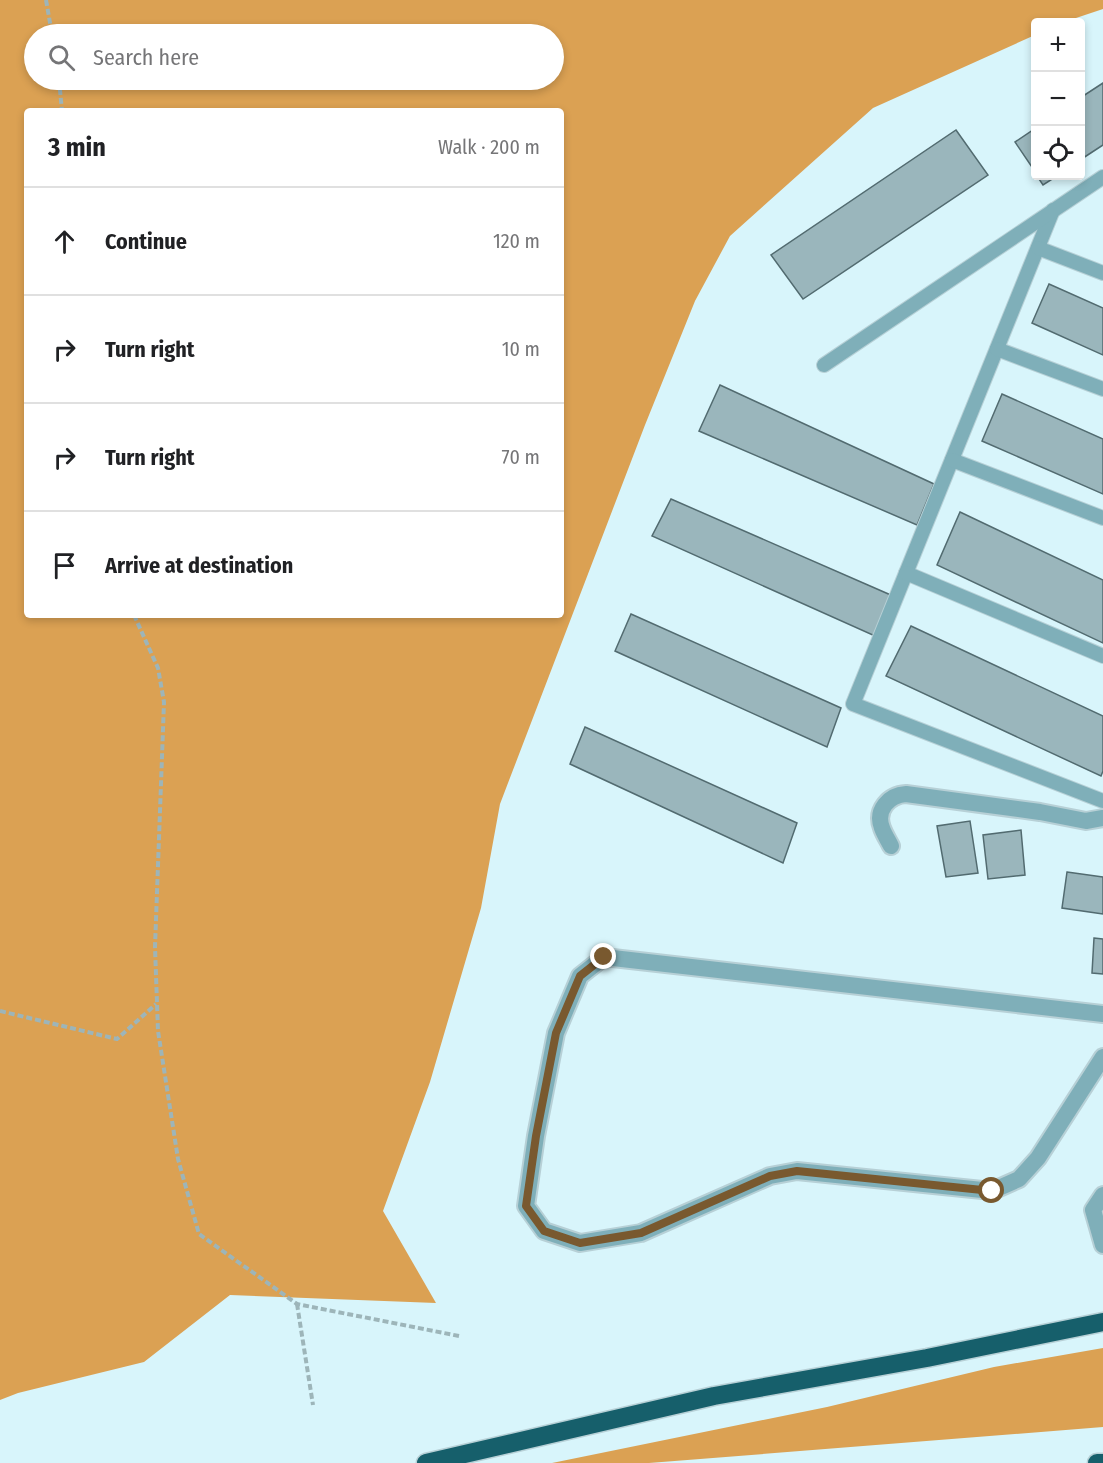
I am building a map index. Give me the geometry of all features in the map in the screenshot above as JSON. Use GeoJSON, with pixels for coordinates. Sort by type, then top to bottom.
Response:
{"type":"FeatureCollection","features":[{"type":"Feature","properties":{"kind":"highway"},"geometry":{"type":"LineString","coordinates":[[426,1463],[714,1396],[927,1358],[1103,1322]]}},
{"type":"Feature","properties":{"kind":"highway"},"geometry":{"type":"LineString","coordinates":[[1098,1463],[1103,1462]]}},
{"type":"Feature","properties":{"kind":"street"},"geometry":{"type":"LineString","coordinates":[[891,846],[881,827],[881,813],[887,801],[897,795],[906,794],[1040,812],[1086,821],[1103,818]]}},
{"type":"Feature","properties":{"kind":"street"},"geometry":{"type":"LineString","coordinates":[[1103,1014],[604,957],[580,976],[556,1033],[536,1136],[526,1206],[544,1231],[580,1243],[641,1233],[770,1176],[797,1171],[992,1191],[1019,1179],[1038,1158],[1103,1057]]}},
{"type":"Feature","properties":{"kind":"street"},"geometry":{"type":"LineString","coordinates":[[1103,1195],[1093,1210],[1103,1245]]}},
{"type":"Feature","properties":{"kind":"lane"},"geometry":{"type":"LineString","coordinates":[[824,365],[1103,177]]}},
{"type":"Feature","properties":{"kind":"lane"},"geometry":{"type":"LineString","coordinates":[[1053,210],[853,704],[1103,801]]}},
{"type":"Feature","properties":{"kind":"lane"},"geometry":{"type":"LineString","coordinates":[[1038,248],[1103,273]]}},
{"type":"Feature","properties":{"kind":"lane"},"geometry":{"type":"LineString","coordinates":[[997,349],[1103,389]]}},
{"type":"Feature","properties":{"kind":"lane"},"geometry":{"type":"LineString","coordinates":[[952,460],[1103,518]]}},
{"type":"Feature","properties":{"kind":"lane"},"geometry":{"type":"LineString","coordinates":[[906,573],[1103,656]]}},
{"type":"Feature","properties":{"kind":"path"},"geometry":{"type":"LineString","coordinates":[[46,0],[50,24]]}},
{"type":"Feature","properties":{"kind":"path"},"geometry":{"type":"LineString","coordinates":[[60,90],[62,108]]}},
{"type":"Feature","properties":{"kind":"path"},"geometry":{"type":"LineString","coordinates":[[135,618],[158,668],[164,702],[155,947],[158,1031],[178,1160],[199,1234],[297,1304],[459,1336]]}},
{"type":"Feature","properties":{"kind":"path"},"geometry":{"type":"LineString","coordinates":[[0,1011],[117,1039],[157,1003]]}},
{"type":"Feature","properties":{"kind":"path"},"geometry":{"type":"LineString","coordinates":[[297,1304],[313,1405]]}},
{"type":"Feature","properties":{"kind":"shaded area"},"geometry":{"type":"Polygon","coordinates":[[[0,0],[1103,0],[1103,9],[1076,18],[1031,18],[1031,37],[873,108],[730,236],[695,301],[500,804],[481,908],[430,1082],[383,1211],[436,1303],[230,1295],[144,1362],[18,1393],[0,1400],[0,0]]]}},
{"type":"Feature","properties":{"kind":"shaded area"},"geometry":{"type":"Polygon","coordinates":[[[1103,1348],[1103,1427],[649,1463],[552,1463],[827,1407],[994,1367],[1103,1348]]]}},
{"type":"Feature","properties":{"kind":"building"},"geometry":{"type":"Polygon","coordinates":[[[1103,83],[1103,145],[1085,157],[1085,126],[1085,95],[1103,83]]]}},
{"type":"Feature","properties":{"kind":"building"},"geometry":{"type":"Polygon","coordinates":[[[956,130],[988,175],[803,299],[771,255],[956,130]]]}},
{"type":"Feature","properties":{"kind":"building"},"geometry":{"type":"Polygon","coordinates":[[[1031,131],[1031,166],[1015,142],[1031,131]]]}},
{"type":"Feature","properties":{"kind":"building"},"geometry":{"type":"Polygon","coordinates":[[[1040,180],[1051,180],[1043,185],[1040,180]]]}},
{"type":"Feature","properties":{"kind":"building"},"geometry":{"type":"Polygon","coordinates":[[[1049,284],[1103,308],[1103,355],[1032,323],[1049,284]]]}},
{"type":"Feature","properties":{"kind":"building"},"geometry":{"type":"Polygon","coordinates":[[[720,385],[934,484],[917,525],[699,431],[720,385]]]}},
{"type":"Feature","properties":{"kind":"building"},"geometry":{"type":"Polygon","coordinates":[[[1002,394],[1103,439],[1103,494],[982,441],[1002,394]]]}},
{"type":"Feature","properties":{"kind":"building"},"geometry":{"type":"Polygon","coordinates":[[[671,499],[893,596],[875,636],[652,536],[671,499]]]}},
{"type":"Feature","properties":{"kind":"building"},"geometry":{"type":"Polygon","coordinates":[[[960,512],[1103,580],[1103,643],[937,565],[960,512]]]}},
{"type":"Feature","properties":{"kind":"building"},"geometry":{"type":"Polygon","coordinates":[[[631,614],[841,708],[827,747],[615,651],[631,614]]]}},
{"type":"Feature","properties":{"kind":"building"},"geometry":{"type":"Polygon","coordinates":[[[911,626],[1103,716],[1103,771],[1101,776],[886,676],[911,626]]]}},
{"type":"Feature","properties":{"kind":"building"},"geometry":{"type":"Polygon","coordinates":[[[585,727],[797,823],[783,863],[570,764],[585,727]]]}},
{"type":"Feature","properties":{"kind":"building"},"geometry":{"type":"Polygon","coordinates":[[[970,821],[978,873],[946,877],[937,826],[970,821]]]}},
{"type":"Feature","properties":{"kind":"building"},"geometry":{"type":"Polygon","coordinates":[[[1021,830],[1025,875],[988,879],[983,835],[1021,830]]]}},
{"type":"Feature","properties":{"kind":"building"},"geometry":{"type":"Polygon","coordinates":[[[1067,872],[1103,877],[1103,914],[1062,908],[1067,872]]]}},
{"type":"Feature","properties":{"kind":"building"},"geometry":{"type":"Polygon","coordinates":[[[1094,938],[1103,939],[1103,974],[1092,973],[1094,938]]]}},
{"type":"Feature","properties":{"kind":"route"},"geometry":{"type":"LineString","coordinates":[[604,957],[580,976],[556,1033],[536,1136],[526,1206],[544,1231],[580,1243],[641,1233],[770,1176],[797,1171],[992,1191]]}}]}
